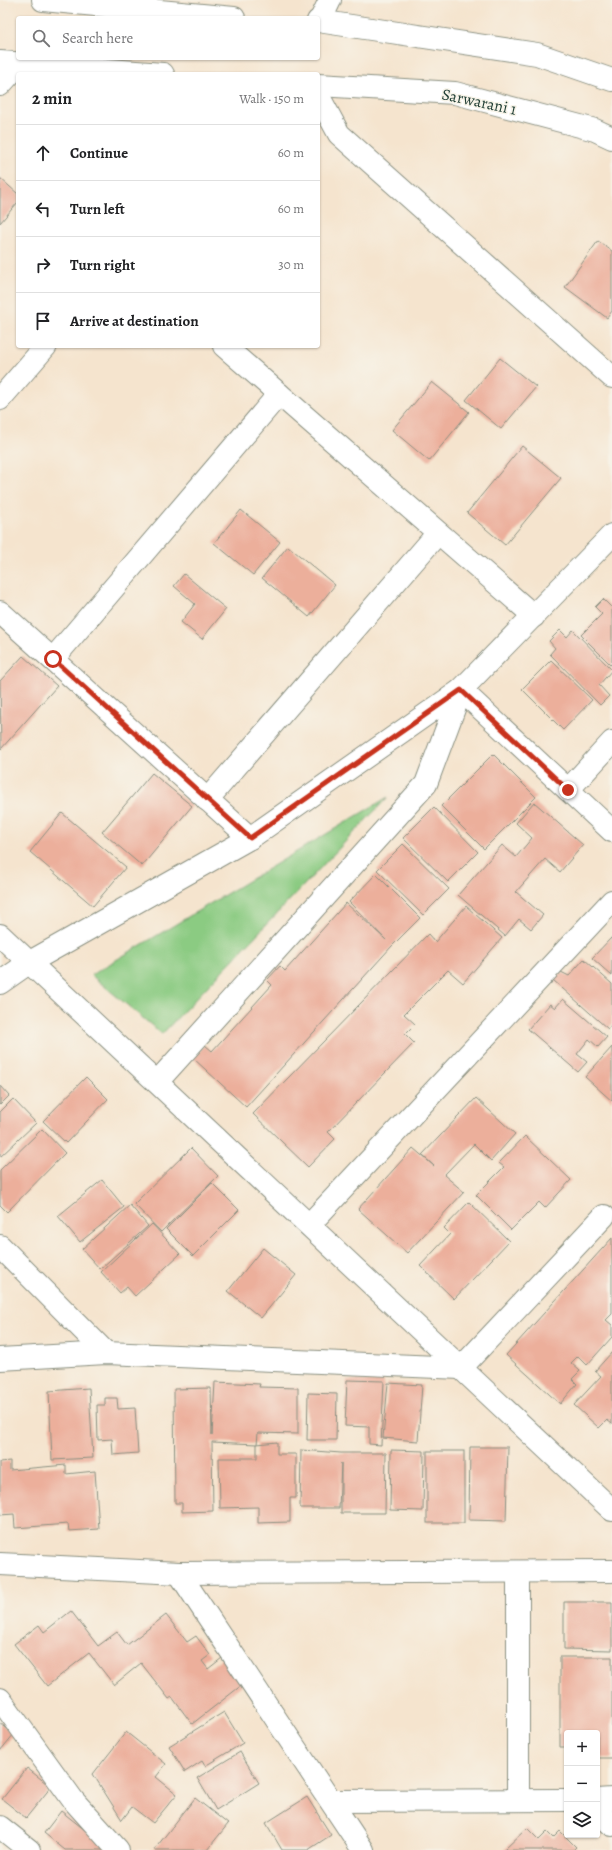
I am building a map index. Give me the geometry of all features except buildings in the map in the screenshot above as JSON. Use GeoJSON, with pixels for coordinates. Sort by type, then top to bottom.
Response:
{"type":"FeatureCollection","features":[{"type":"Feature","properties":{"kind":"street"},"geometry":{"type":"LineString","coordinates":[[43,0],[213,16]]}},
{"type":"Feature","properties":{"kind":"street"},"geometry":{"type":"LineString","coordinates":[[320,19],[330,0]]}},
{"type":"Feature","properties":{"kind":"street"},"geometry":{"type":"LineString","coordinates":[[320,21],[537,54],[612,80]]}},
{"type":"Feature","properties":{"kind":"street"},"geometry":{"type":"LineString","coordinates":[[0,85],[9,63],[135,72]]}},
{"type":"Feature","properties":{"kind":"street","name":"Sarwarani 1"},"geometry":{"type":"LineString","coordinates":[[320,85],[455,93],[595,130],[612,138]]}},
{"type":"Feature","properties":{"kind":"street"},"geometry":{"type":"LineString","coordinates":[[320,99],[339,134],[612,377]]}},
{"type":"Feature","properties":{"kind":"street"},"geometry":{"type":"LineString","coordinates":[[0,399],[44,348]]}},
{"type":"Feature","properties":{"kind":"street"},"geometry":{"type":"LineString","coordinates":[[226,348],[534,616]]}},
{"type":"Feature","properties":{"kind":"street"},"geometry":{"type":"LineString","coordinates":[[53,659],[279,394]]}},
{"type":"Feature","properties":{"kind":"street"},"geometry":{"type":"LineString","coordinates":[[206,800],[438,533]]}},
{"type":"Feature","properties":{"kind":"street"},"geometry":{"type":"LineString","coordinates":[[0,983],[30,962],[250,838],[461,690],[612,535]]}},
{"type":"Feature","properties":{"kind":"street"},"geometry":{"type":"LineString","coordinates":[[0,612],[206,800],[250,838]]}},
{"type":"Feature","properties":{"kind":"street"},"geometry":{"type":"LineString","coordinates":[[461,690],[612,831]]}},
{"type":"Feature","properties":{"kind":"street"},"geometry":{"type":"LineString","coordinates":[[157,1082],[426,784],[461,690]]}},
{"type":"Feature","properties":{"kind":"street"},"geometry":{"type":"LineString","coordinates":[[568,790],[612,742]]}},
{"type":"Feature","properties":{"kind":"street"},"geometry":{"type":"LineString","coordinates":[[309,1225],[612,902]]}},
{"type":"Feature","properties":{"kind":"street"},"geometry":{"type":"LineString","coordinates":[[0,935],[612,1510]]}},
{"type":"Feature","properties":{"kind":"street"},"geometry":{"type":"LineString","coordinates":[[0,1359],[106,1353],[461,1368],[604,1216]]}},
{"type":"Feature","properties":{"kind":"street"},"geometry":{"type":"LineString","coordinates":[[0,1246],[106,1353]]}},
{"type":"Feature","properties":{"kind":"street"},"geometry":{"type":"LineString","coordinates":[[0,1564],[179,1573],[612,1571]]}},
{"type":"Feature","properties":{"kind":"street"},"geometry":{"type":"LineString","coordinates":[[518,1572],[518,1800]]}},
{"type":"Feature","properties":{"kind":"street"},"geometry":{"type":"LineString","coordinates":[[179,1573],[363,1850]]}},
{"type":"Feature","properties":{"kind":"street"},"geometry":{"type":"LineString","coordinates":[[0,1699],[73,1800],[118,1850]]}},
{"type":"Feature","properties":{"kind":"street"},"geometry":{"type":"LineString","coordinates":[[600,1800],[612,1799]]}},
{"type":"Feature","properties":{"kind":"street"},"geometry":{"type":"LineString","coordinates":[[331,1801],[564,1800]]}},
{"type":"Feature","properties":{"kind":"street"},"geometry":{"type":"LineString","coordinates":[[600,1814],[612,1825]]}},
{"type":"Feature","properties":{"kind":"street"},"geometry":{"type":"LineString","coordinates":[[0,1827],[29,1850]]}},
{"type":"Feature","properties":{"kind":"green space"},"geometry":{"type":"Polygon","coordinates":[[[388,797],[162,1034],[91,975],[388,797]]]}},
{"type":"Feature","properties":{"kind":"route"},"geometry":{"type":"LineString","coordinates":[[53,659],[250,838],[461,690],[568,790]]}}]}
